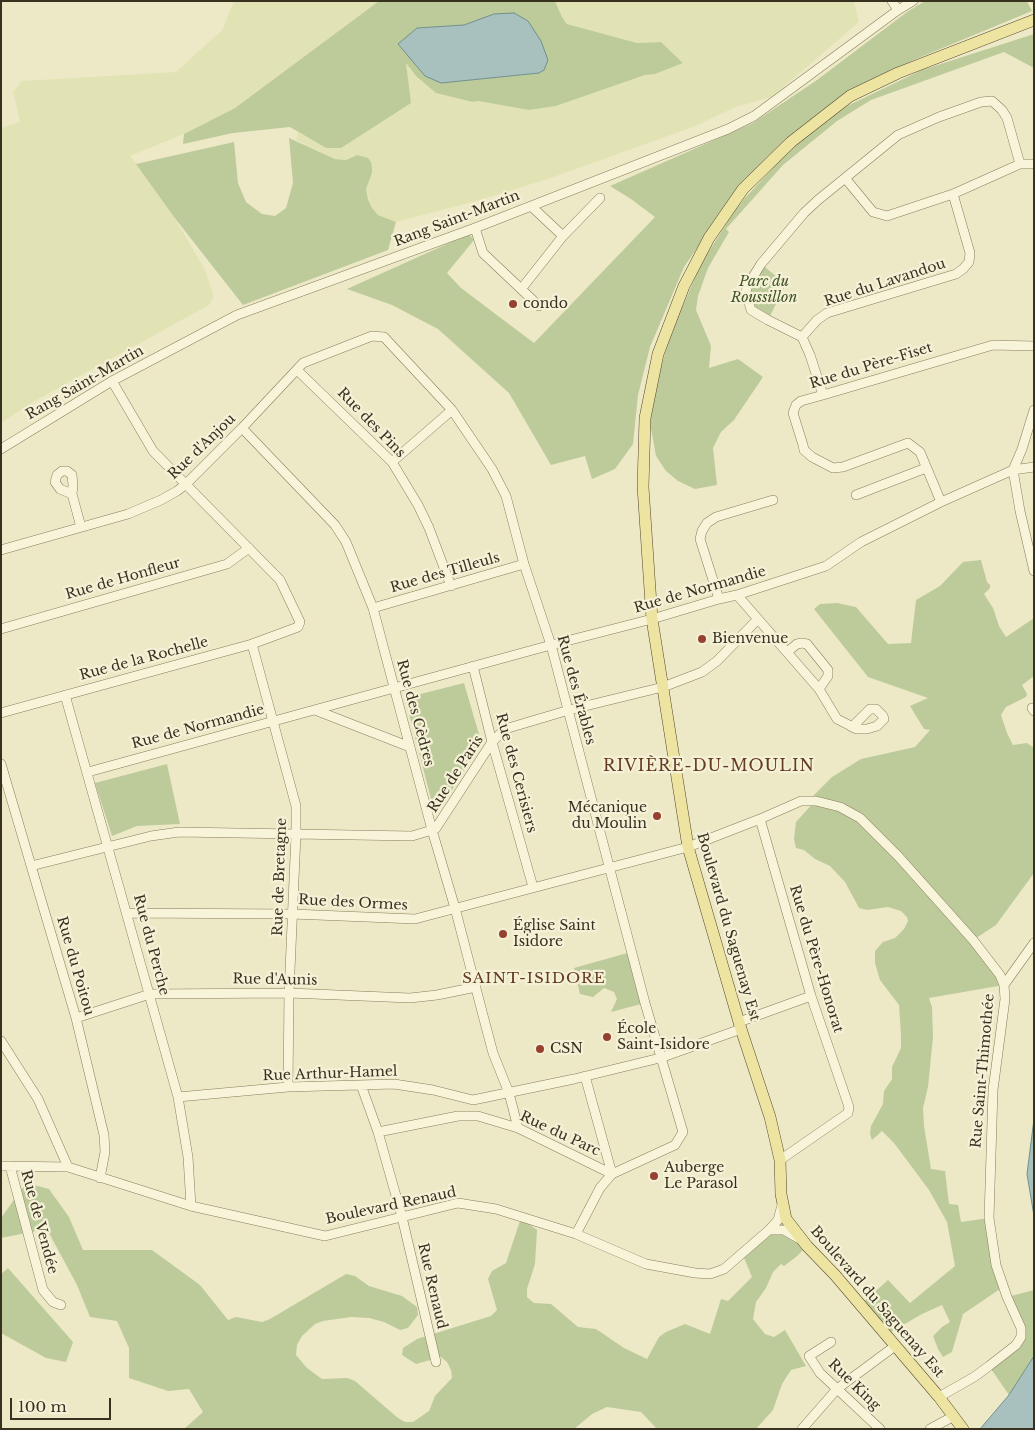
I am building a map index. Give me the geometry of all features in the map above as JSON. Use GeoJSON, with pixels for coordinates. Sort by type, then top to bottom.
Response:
{"type":"FeatureCollection","features":[{"type":"Feature","properties":{"kind":"main road","name":"Boulevard du Saguenay Est"},"geometry":{"type":"LineString","coordinates":[[963,1429],[939,1397],[807,1246],[786,1219],[780,1160],[770,1117],[740,1025],[688,847],[652,619],[643,487],[645,418],[658,354],[684,286],[709,238],[743,189],[791,142],[850,96],[898,72],[1034,20]]}},
{"type":"Feature","properties":{"kind":"street"},"geometry":{"type":"LineString","coordinates":[[892,1],[898,10]]}},
{"type":"Feature","properties":{"kind":"street","name":"Rang Saint-Martin"},"geometry":{"type":"LineString","coordinates":[[1,449],[112,381],[237,316],[475,228],[728,129],[754,116],[913,1]]}},
{"type":"Feature","properties":{"kind":"street"},"geometry":{"type":"LineString","coordinates":[[823,394],[802,337],[751,310],[746,292],[748,285],[761,264],[804,213],[898,135],[940,116],[982,102],[992,101],[1002,110],[1007,118],[1020,164]]}},
{"type":"Feature","properties":{"kind":"street"},"geometry":{"type":"LineString","coordinates":[[845,178],[873,212],[887,216],[953,194],[1020,164],[1034,164]]}},
{"type":"Feature","properties":{"kind":"street","name":"Rue du Lavandou"},"geometry":{"type":"LineString","coordinates":[[802,337],[817,320],[827,314],[956,274],[963,269],[969,262],[970,253],[953,194]]}},
{"type":"Feature","properties":{"kind":"street"},"geometry":{"type":"LineString","coordinates":[[522,288],[563,236],[600,198]]}},
{"type":"Feature","properties":{"kind":"street"},"geometry":{"type":"LineString","coordinates":[[531,206],[563,236]]}},
{"type":"Feature","properties":{"kind":"street"},"geometry":{"type":"LineString","coordinates":[[475,228],[483,253],[539,306]]}},
{"type":"Feature","properties":{"kind":"street","name":"Rue d'Anjou"},"geometry":{"type":"LineString","coordinates":[[1,550],[128,514],[161,500],[186,485],[304,363],[372,336]]}},
{"type":"Feature","properties":{"kind":"street","name":"Rue des Érables"},"geometry":{"type":"LineString","coordinates":[[372,336],[384,337],[452,410],[492,469],[506,496],[524,564],[551,645],[660,1058],[683,1132],[675,1145],[612,1174]]}},
{"type":"Feature","properties":{"kind":"street","name":"Rue du Père-Fiset"},"geometry":{"type":"LineString","coordinates":[[941,502],[920,452],[908,444],[843,467],[833,468],[812,457],[804,450],[793,413],[796,405],[801,401],[823,394],[993,345],[1034,346]]}},
{"type":"Feature","properties":{"kind":"street","name":"Rue des Pins"},"geometry":{"type":"LineString","coordinates":[[298,370],[392,462],[422,513],[451,586]]}},
{"type":"Feature","properties":{"kind":"street"},"geometry":{"type":"LineString","coordinates":[[112,381],[153,451],[249,548]]}},
{"type":"Feature","properties":{"kind":"street"},"geometry":{"type":"LineString","coordinates":[[392,462],[452,410]]}},
{"type":"Feature","properties":{"kind":"street"},"geometry":{"type":"LineString","coordinates":[[1034,410],[1022,449],[1013,470],[1032,552],[1034,571]]}},
{"type":"Feature","properties":{"kind":"street","name":"Rue des Cèdres"},"geometry":{"type":"LineString","coordinates":[[242,428],[335,525],[346,542],[373,608],[494,1053],[509,1093],[518,1128]]}},
{"type":"Feature","properties":{"kind":"street","name":"Rue de Normandie"},"geometry":{"type":"LineString","coordinates":[[88,772],[737,595],[826,566],[861,542],[941,502],[1013,470],[1034,467]]}},
{"type":"Feature","properties":{"kind":"street"},"geometry":{"type":"LineString","coordinates":[[856,495],[926,468]]}},
{"type":"Feature","properties":{"kind":"street"},"geometry":{"type":"LineString","coordinates":[[72,494],[80,527]]}},
{"type":"Feature","properties":{"kind":"street"},"geometry":{"type":"LineString","coordinates":[[719,599],[700,539],[702,531],[707,523],[716,517],[773,500]]}},
{"type":"Feature","properties":{"kind":"street","name":"Rue de Honfleur"},"geometry":{"type":"LineString","coordinates":[[1,629],[227,564],[249,548]]}},
{"type":"Feature","properties":{"kind":"street","name":"Rue de la Rochelle"},"geometry":{"type":"LineString","coordinates":[[1,713],[252,644],[298,627],[300,622],[280,580],[249,548]]}},
{"type":"Feature","properties":{"kind":"street","name":"Rue des Tilleuls"},"geometry":{"type":"LineString","coordinates":[[373,608],[524,564]]}},
{"type":"Feature","properties":{"kind":"street"},"geometry":{"type":"LineString","coordinates":[[737,595],[819,689],[837,719],[852,726]]}},
{"type":"Feature","properties":{"kind":"street","name":"Rue de Paris"},"geometry":{"type":"LineString","coordinates":[[31,866],[151,836],[179,832],[412,836],[432,830],[436,828],[492,742],[505,729],[568,710],[663,687],[702,672],[729,649],[758,619]]}},
{"type":"Feature","properties":{"kind":"street","name":"Rue de Bretagne"},"geometry":{"type":"LineString","coordinates":[[252,644],[296,806],[289,993],[288,1087]]}},
{"type":"Feature","properties":{"kind":"street"},"geometry":{"type":"LineString","coordinates":[[787,652],[797,644],[807,644],[828,670],[828,676],[819,689]]}},
{"type":"Feature","properties":{"kind":"street","name":"Rue des Cerisiers"},"geometry":{"type":"LineString","coordinates":[[473,666],[532,887]]}},
{"type":"Feature","properties":{"kind":"street","name":"Rue du Perche"},"geometry":{"type":"LineString","coordinates":[[65,695],[128,913],[178,1097],[187,1148],[191,1206]]}},
{"type":"Feature","properties":{"kind":"street"},"geometry":{"type":"LineString","coordinates":[[315,710],[410,747]]}},
{"type":"Feature","properties":{"kind":"street","name":"Rue du Poitou"},"geometry":{"type":"LineString","coordinates":[[1,764],[76,1018],[104,1134],[105,1152],[100,1178]]}},
{"type":"Feature","properties":{"kind":"street","name":"Rue Saint-Thimothée"},"geometry":{"type":"LineString","coordinates":[[688,847],[800,801],[816,801],[840,807],[860,818],[898,856],[973,940],[1000,975],[1004,985],[1005,999],[993,1090],[988,1218],[996,1265],[1006,1298],[1021,1328],[1021,1337],[1016,1346],[974,1377],[939,1397]]}},
{"type":"Feature","properties":{"kind":"street","name":"Rue du Père-Honorat"},"geometry":{"type":"LineString","coordinates":[[760,819],[811,996],[849,1107],[848,1113],[780,1160]]}},
{"type":"Feature","properties":{"kind":"street","name":"Rue des Ormes"},"geometry":{"type":"LineString","coordinates":[[128,913],[292,914],[415,919],[688,847]]}},
{"type":"Feature","properties":{"kind":"street"},"geometry":{"type":"LineString","coordinates":[[1004,985],[1034,943]]}},
{"type":"Feature","properties":{"kind":"street","name":"Rue d'Aunis"},"geometry":{"type":"LineString","coordinates":[[76,1018],[150,994],[289,993],[410,998],[476,987]]}},
{"type":"Feature","properties":{"kind":"street","name":"Rue Arthur-Hamel"},"geometry":{"type":"LineString","coordinates":[[178,1097],[288,1087],[394,1084],[433,1090],[472,1100],[660,1058],[811,996]]}},
{"type":"Feature","properties":{"kind":"street"},"geometry":{"type":"LineString","coordinates":[[1,1041],[38,1099],[68,1167]]}},
{"type":"Feature","properties":{"kind":"street"},"geometry":{"type":"LineString","coordinates":[[576,1234],[600,1188],[612,1174],[585,1076]]}},
{"type":"Feature","properties":{"kind":"street","name":"Rue Renaud"},"geometry":{"type":"LineString","coordinates":[[361,1085],[378,1132],[402,1217],[436,1362]]}},
{"type":"Feature","properties":{"kind":"street","name":"Rue du Parc"},"geometry":{"type":"LineString","coordinates":[[378,1132],[458,1116],[478,1116],[518,1128],[612,1174]]}},
{"type":"Feature","properties":{"kind":"street","name":"Boulevard Renaud"},"geometry":{"type":"LineString","coordinates":[[5,1166],[68,1167],[191,1206],[324,1236],[458,1203],[496,1209],[576,1234],[646,1264],[710,1274],[724,1269],[778,1220],[782,1210],[782,1194]]}},
{"type":"Feature","properties":{"kind":"street","name":"Rue de Vendée"},"geometry":{"type":"LineString","coordinates":[[5,1166],[43,1290],[53,1302],[61,1305]]}},
{"type":"Feature","properties":{"kind":"street"},"geometry":{"type":"LineString","coordinates":[[768,1230],[784,1230],[796,1236],[807,1246]]}},
{"type":"Feature","properties":{"kind":"street","name":"Rue King"},"geometry":{"type":"LineString","coordinates":[[832,1342],[809,1356],[820,1373],[880,1429]]}},
{"type":"Feature","properties":{"kind":"street"},"geometry":{"type":"LineString","coordinates":[[802,1429],[837,1389],[895,1346]]}},
{"type":"Feature","properties":{"kind":"street"},"geometry":{"type":"LineString","coordinates":[[930,1429],[954,1416]]}},
{"type":"Feature","properties":{"kind":"green space"},"geometry":{"type":"Polygon","coordinates":[[[234,1],[379,1],[235,108],[184,134],[130,156],[174,217],[204,268],[214,296],[209,305],[33,402],[1,423],[1,128],[20,122],[13,92],[22,81],[176,72],[222,30],[234,1]]]}},
{"type":"Feature","properties":{"kind":"green space"},"geometry":{"type":"Polygon","coordinates":[[[379,1],[555,1],[567,24],[637,43],[661,42],[683,63],[556,106],[529,110],[478,101],[473,102],[436,93],[416,76],[406,63],[411,103],[341,148],[326,148],[290,127],[233,133],[183,144],[184,134],[235,108],[379,1]],[[494,14],[464,25],[417,28],[441,83],[539,73],[544,69],[494,14]]]}},
{"type":"Feature","properties":{"kind":"green space"},"geometry":{"type":"Polygon","coordinates":[[[555,1],[854,1],[859,22],[772,97],[738,106],[693,127],[548,179],[476,201],[396,222],[378,215],[372,208],[366,189],[372,173],[357,155],[346,160],[335,159],[296,140],[298,132],[326,148],[406,62],[416,76],[473,102],[478,101],[529,110],[556,106],[683,63],[661,42],[637,43],[567,24],[555,1]]]}},
{"type":"Feature","properties":{"kind":"green space"},"geometry":{"type":"Polygon","coordinates":[[[925,1],[1027,1],[1032,11],[916,59],[865,84],[733,196],[684,267],[650,347],[638,395],[633,444],[615,469],[592,479],[585,456],[551,465],[509,393],[438,329],[392,305],[347,289],[469,234],[474,240],[447,273],[461,288],[534,343],[655,217],[610,186],[753,123],[817,80],[907,12],[925,1]]]}},
{"type":"Feature","properties":{"kind":"green space"},"geometry":{"type":"Polygon","coordinates":[[[1034,34],[1034,68],[1004,52],[871,100],[837,121],[783,165],[726,229],[729,232],[708,268],[698,296],[696,310],[711,346],[709,368],[738,359],[763,377],[734,420],[721,432],[713,448],[717,485],[695,489],[678,481],[666,471],[656,456],[650,423],[659,374],[671,333],[702,262],[745,198],[782,158],[811,132],[847,106],[922,70],[1034,34]]]}},
{"type":"Feature","properties":{"kind":"green space"},"geometry":{"type":"Polygon","coordinates":[[[289,138],[335,159],[346,160],[357,155],[368,158],[371,162],[372,173],[366,189],[368,199],[378,215],[396,222],[388,250],[243,305],[174,217],[136,164],[234,142],[238,183],[246,202],[262,214],[275,216],[286,208],[293,183],[289,138]]]}},
{"type":"Feature","properties":{"kind":"green space","name":"Parc du Roussillon"},"geometry":{"type":"Polygon","coordinates":[[[761,264],[786,284],[768,320],[751,310],[748,285],[761,264]]]}},
{"type":"Feature","properties":{"kind":"green space"},"geometry":{"type":"Polygon","coordinates":[[[981,560],[987,582],[990,585],[990,588],[984,594],[993,608],[999,626],[1006,637],[1034,618],[1034,676],[1022,685],[1027,694],[1026,697],[1006,707],[1001,715],[1013,745],[1027,743],[1034,748],[1034,873],[996,925],[973,940],[1004,985],[929,998],[932,1007],[933,1037],[928,1087],[923,1108],[931,1169],[945,1171],[949,1204],[958,1205],[961,1222],[989,1218],[1003,1287],[963,1314],[952,1352],[943,1357],[933,1336],[950,1322],[942,1305],[922,1314],[886,1335],[860,1305],[888,1280],[910,1303],[955,1266],[947,1222],[929,1190],[894,1143],[882,1131],[872,1140],[870,1134],[871,1126],[883,1104],[884,1091],[892,1079],[892,1067],[901,1048],[899,1005],[880,980],[875,963],[875,951],[883,942],[895,938],[904,929],[908,921],[907,917],[901,911],[888,907],[867,910],[859,908],[845,882],[830,866],[815,859],[804,850],[796,848],[794,839],[796,822],[815,801],[813,796],[832,777],[861,759],[915,747],[930,730],[924,729],[910,706],[928,698],[868,677],[814,609],[820,604],[837,603],[856,607],[888,644],[911,643],[916,600],[940,586],[963,562],[981,560]]]}},
{"type":"Feature","properties":{"kind":"green space"},"geometry":{"type":"Polygon","coordinates":[[[464,683],[481,741],[443,805],[436,810],[432,803],[405,698],[464,683]]]}},
{"type":"Feature","properties":{"kind":"green space"},"geometry":{"type":"Polygon","coordinates":[[[167,764],[180,824],[137,826],[112,836],[95,783],[167,764]]]}},
{"type":"Feature","properties":{"kind":"green space"},"geometry":{"type":"Polygon","coordinates":[[[631,952],[645,1003],[611,1012],[617,999],[614,992],[604,988],[593,997],[580,994],[574,968],[631,952]]]}},
{"type":"Feature","properties":{"kind":"green space"},"geometry":{"type":"Polygon","coordinates":[[[26,1183],[49,1189],[69,1217],[83,1250],[152,1250],[200,1285],[228,1320],[236,1317],[262,1322],[270,1319],[346,1274],[355,1276],[369,1286],[402,1296],[417,1307],[418,1315],[408,1328],[400,1330],[384,1322],[369,1318],[351,1317],[323,1321],[315,1324],[302,1336],[297,1345],[296,1355],[307,1368],[322,1379],[347,1378],[355,1381],[405,1422],[413,1422],[429,1411],[435,1396],[452,1378],[447,1362],[441,1357],[416,1364],[402,1355],[403,1348],[417,1339],[491,1316],[497,1310],[488,1279],[492,1271],[506,1263],[521,1218],[537,1230],[535,1264],[527,1289],[527,1297],[534,1303],[551,1304],[578,1327],[596,1329],[624,1348],[647,1359],[659,1337],[685,1324],[710,1334],[721,1299],[728,1301],[752,1277],[742,1253],[786,1219],[807,1246],[796,1257],[784,1266],[781,1264],[773,1272],[766,1288],[756,1302],[753,1319],[765,1334],[774,1337],[785,1330],[806,1366],[791,1370],[782,1384],[773,1410],[756,1429],[657,1429],[641,1412],[607,1407],[592,1414],[574,1429],[184,1429],[203,1412],[189,1389],[168,1391],[129,1378],[129,1348],[117,1321],[90,1317],[77,1285],[49,1233],[36,1231],[1,1238],[1,1218],[26,1183]]]}},
{"type":"Feature","properties":{"kind":"green space"},"geometry":{"type":"Polygon","coordinates":[[[8,1268],[73,1342],[66,1362],[46,1358],[1,1333],[1,1274],[8,1268]]]}},
{"type":"Feature","properties":{"kind":"green space"},"geometry":{"type":"Polygon","coordinates":[[[1034,1290],[1034,1356],[1009,1395],[989,1366],[1021,1337],[1007,1297],[1034,1290]]]}},
{"type":"Feature","properties":{"kind":"water"},"geometry":{"type":"Polygon","coordinates":[[[514,13],[528,21],[541,41],[548,60],[544,70],[539,73],[441,83],[425,76],[398,44],[417,28],[464,25],[494,14],[514,13]]]}},
{"type":"Feature","properties":{"kind":"water"},"geometry":{"type":"Polygon","coordinates":[[[1034,1119],[1034,1216],[1027,1174],[1034,1119]]]}},
{"type":"Feature","properties":{"kind":"water"},"geometry":{"type":"Polygon","coordinates":[[[1034,1356],[1034,1429],[980,1429],[1009,1395],[1034,1356]]]}},
{"type":"Feature","properties":{"kind":"place","name":"condo"},"geometry":{"type":"Point","coordinates":[513,304]}},
{"type":"Feature","properties":{"kind":"place","name":"Bienvenue"},"geometry":{"type":"Point","coordinates":[702,639]}},
{"type":"Feature","properties":{"kind":"place","name":"Mécanique du Moulin"},"geometry":{"type":"Point","coordinates":[657,816]}},
{"type":"Feature","properties":{"kind":"place","name":"Église Saint Isidore"},"geometry":{"type":"Point","coordinates":[503,934]}},
{"type":"Feature","properties":{"kind":"place","name":"École Saint-Isidore"},"geometry":{"type":"Point","coordinates":[607,1037]}},
{"type":"Feature","properties":{"kind":"place","name":"CSN"},"geometry":{"type":"Point","coordinates":[540,1049]}},
{"type":"Feature","properties":{"kind":"place","name":"Auberge Le Parasol"},"geometry":{"type":"Point","coordinates":[654,1176]}},
{"type":"Feature","properties":{"kind":"district","name":"RIVIÈRE-DU-MOULIN"},"geometry":{"type":"Point","coordinates":[709,766]}},
{"type":"Feature","properties":{"kind":"district","name":"SAINT-ISIDORE"},"geometry":{"type":"Point","coordinates":[534,979]}}]}
